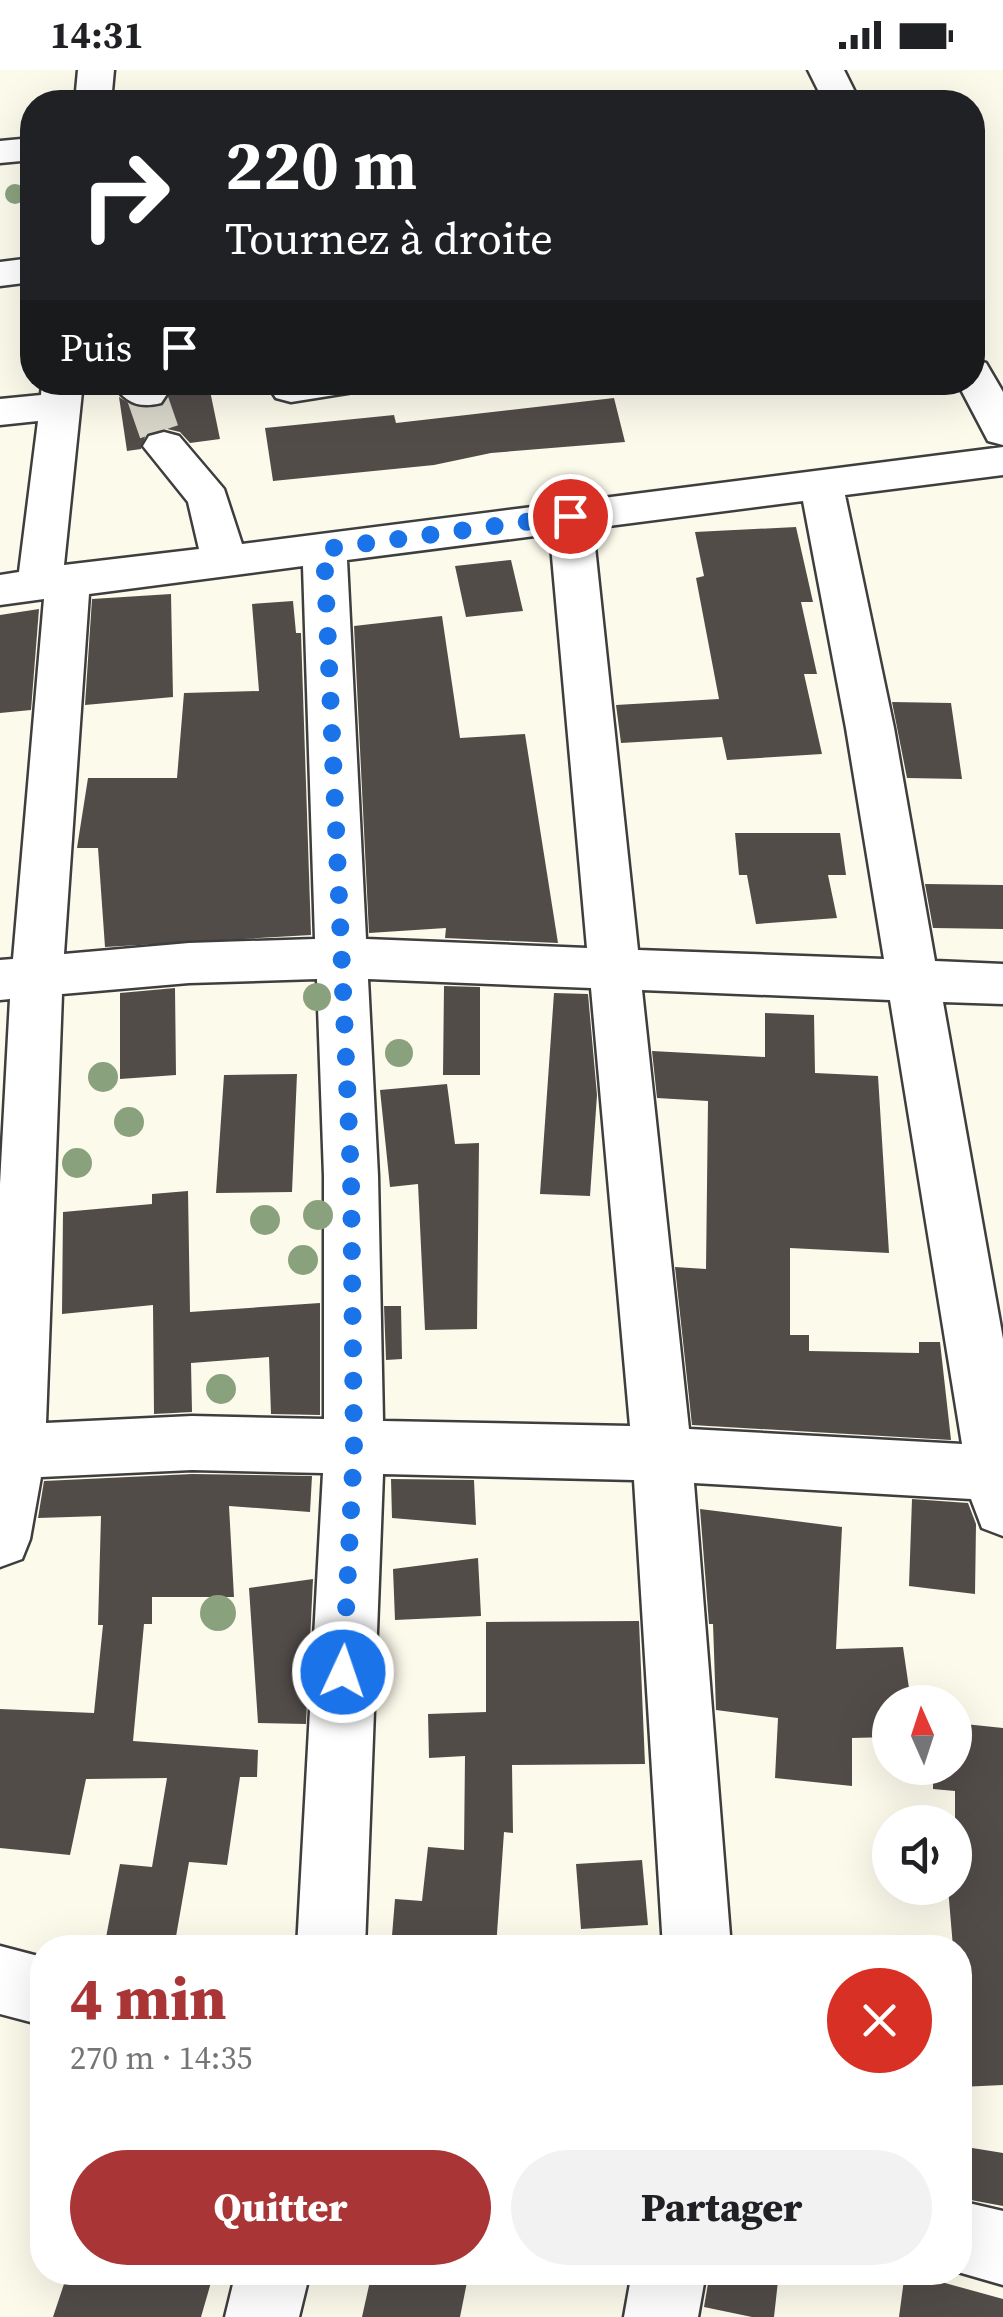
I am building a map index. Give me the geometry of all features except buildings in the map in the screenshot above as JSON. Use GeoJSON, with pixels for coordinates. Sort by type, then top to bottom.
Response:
{"type":"FeatureCollection","features":[{"type":"Feature","properties":{"kind":"street"},"geometry":{"type":"LineString","coordinates":[[0,412],[59,395]]}},
{"type":"Feature","properties":{"kind":"street"},"geometry":{"type":"LineString","coordinates":[[0,1538],[15,1453],[18,978],[36,584],[62,395]]}},
{"type":"Feature","properties":{"kind":"street"},"geometry":{"type":"LineString","coordinates":[[984,395],[1003,432]]}},
{"type":"Feature","properties":{"kind":"street"},"geometry":{"type":"LineString","coordinates":[[164,446],[209,499],[224,561]]}},
{"type":"Feature","properties":{"kind":"street"},"geometry":{"type":"LineString","coordinates":[[36,584],[1003,461]]}},
{"type":"Feature","properties":{"kind":"street"},"geometry":{"type":"LineString","coordinates":[[15,1453],[192,1443],[662,1454],[1000,1485],[910,982],[870,728],[821,484]]}},
{"type":"Feature","properties":{"kind":"street"},"geometry":{"type":"LineString","coordinates":[[570,516],[662,1454],[696,1935]]}},
{"type":"Feature","properties":{"kind":"street"},"geometry":{"type":"LineString","coordinates":[[324,549],[351,1176],[354,1449],[331,1935]]}},
{"type":"Feature","properties":{"kind":"street"},"geometry":{"type":"LineString","coordinates":[[18,978],[189,963],[341,958],[1003,984]]}},
{"type":"Feature","properties":{"kind":"street"},"geometry":{"type":"LineString","coordinates":[[0,1980],[30,1988]]}},
{"type":"Feature","properties":{"kind":"street"},"geometry":{"type":"LineString","coordinates":[[972,2240],[1003,2248]]}},
{"type":"Feature","properties":{"kind":"street"},"geometry":{"type":"LineString","coordinates":[[262,2317],[270,2285]]}},
{"type":"Feature","properties":{"kind":"street"},"geometry":{"type":"LineString","coordinates":[[661,2317],[667,2285]]}},
{"type":"Feature","properties":{"kind":"tunnel"},"geometry":{"type":"LineString","coordinates":[[146,395],[164,446]]}},
{"type":"Feature","properties":{"kind":"route"},"geometry":{"type":"LineString","coordinates":[[343,1672],[354,1449],[351,1176],[324,549],[570,516]]}}]}
